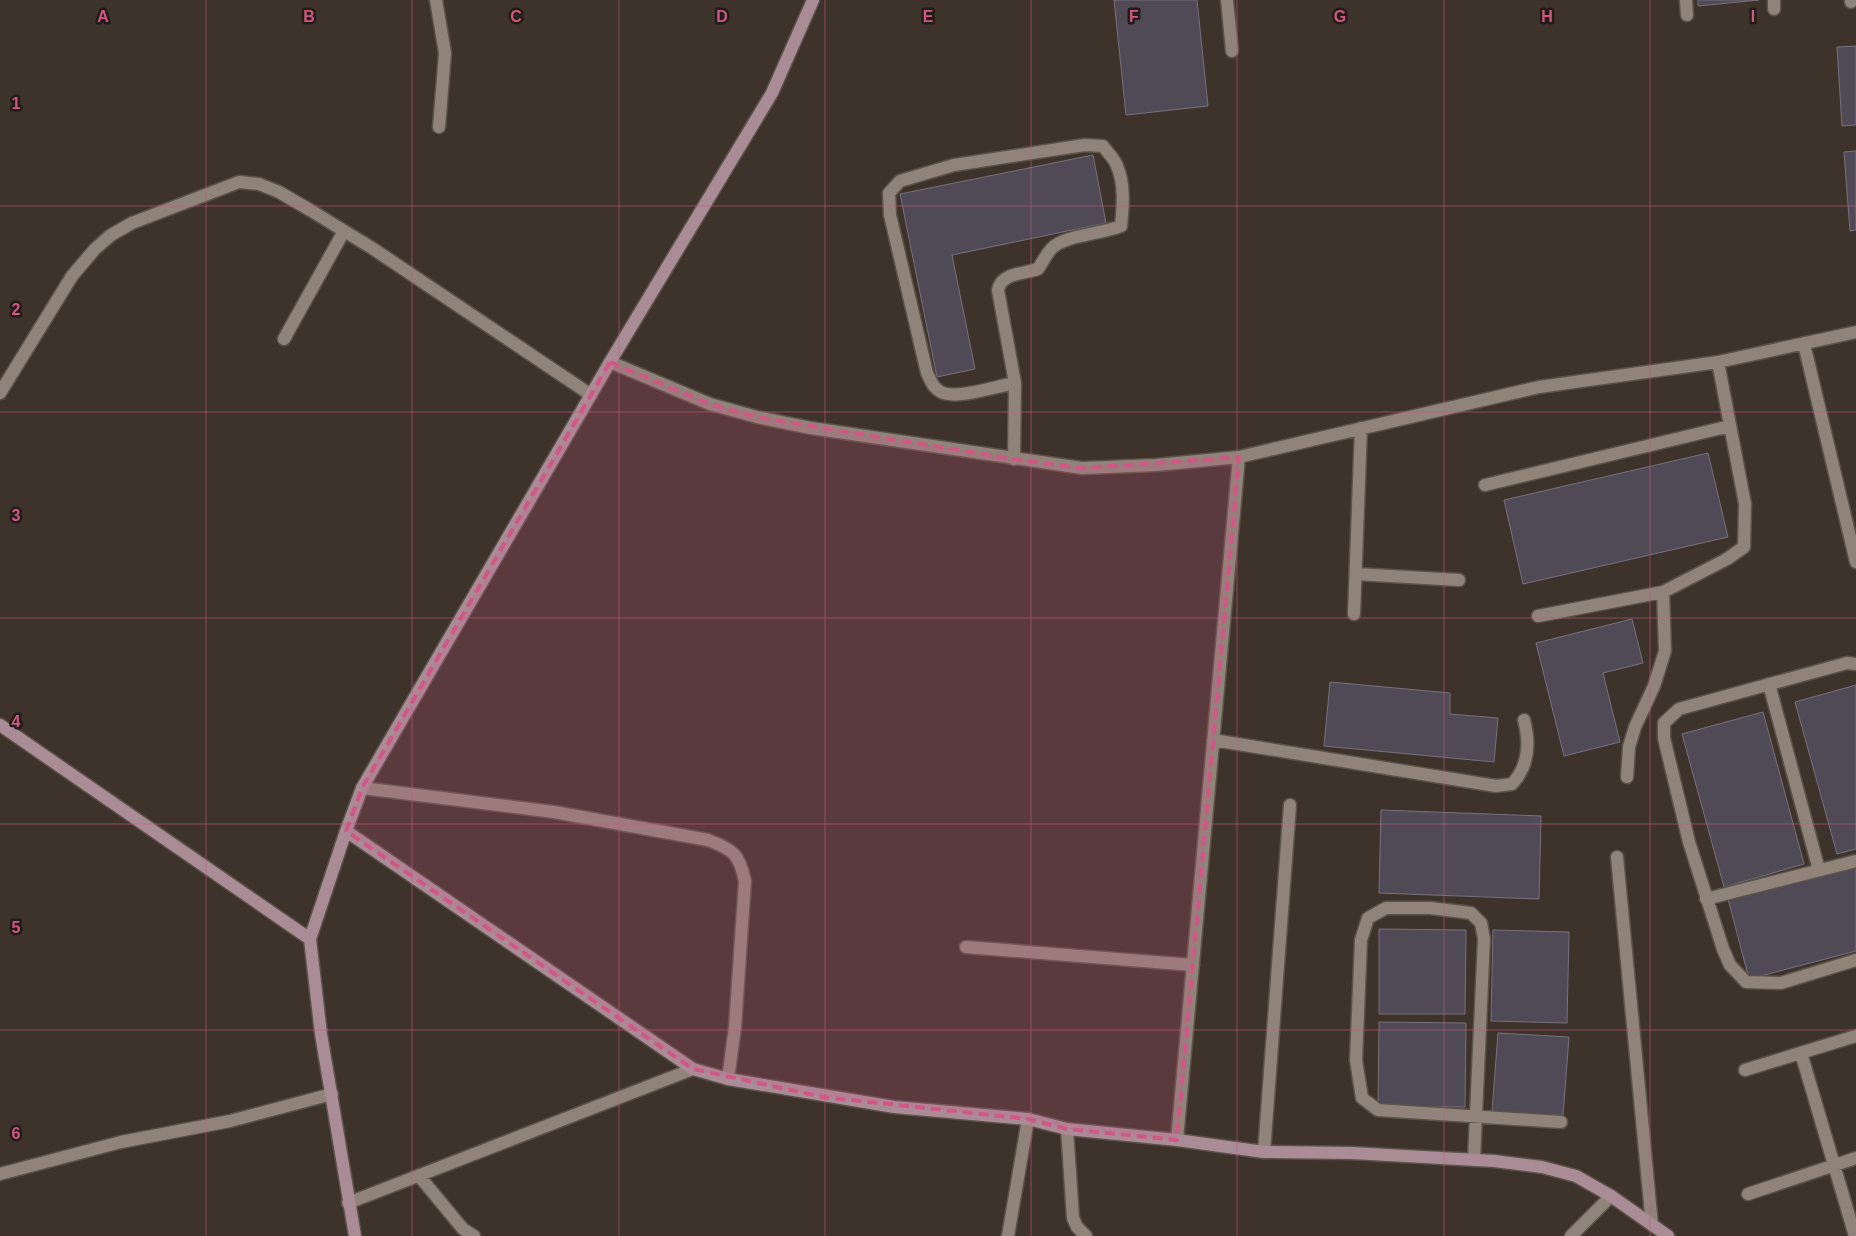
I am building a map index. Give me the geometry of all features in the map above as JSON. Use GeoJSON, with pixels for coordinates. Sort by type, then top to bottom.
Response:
{"type":"FeatureCollection","features":[{"type":"Feature","properties":{"kind":"street"},"geometry":{"type":"LineString","coordinates":[[436,0],[445,53],[439,127]]}},
{"type":"Feature","properties":{"kind":"street"},"geometry":{"type":"LineString","coordinates":[[355,1236],[321,1034],[310,939],[346,831],[362,788],[610,362],[772,93],[813,0]]}},
{"type":"Feature","properties":{"kind":"street"},"geometry":{"type":"LineString","coordinates":[[1228,0],[1232,51]]}},
{"type":"Feature","properties":{"kind":"street"},"geometry":{"type":"LineString","coordinates":[[1686,0],[1687,16]]}},
{"type":"Feature","properties":{"kind":"street"},"geometry":{"type":"LineString","coordinates":[[1014,383],[955,395],[942,392],[932,385],[890,215],[889,193],[900,181],[954,165],[1085,146],[1103,146],[1117,165],[1121,180],[1124,205],[1121,226],[1107,232],[1066,240],[1052,248],[1038,269],[1005,277],[999,283],[998,290],[1014,383],[1014,459]]}},
{"type":"Feature","properties":{"kind":"street"},"geometry":{"type":"LineString","coordinates":[[0,393],[72,276],[106,240],[132,223],[239,182],[259,184],[279,192],[344,231],[591,395]]}},
{"type":"Feature","properties":{"kind":"street"},"geometry":{"type":"LineString","coordinates":[[284,338],[344,231]]}},
{"type":"Feature","properties":{"kind":"street"},"geometry":{"type":"LineString","coordinates":[[610,362],[710,404],[757,418],[811,428],[1082,468],[1156,465],[1238,457],[1539,387],[1718,362],[1856,332]]}},
{"type":"Feature","properties":{"kind":"street"},"geometry":{"type":"LineString","coordinates":[[1804,344],[1856,562]]}},
{"type":"Feature","properties":{"kind":"street"},"geometry":{"type":"LineString","coordinates":[[1538,616],[1663,592],[1727,559],[1744,547],[1745,504],[1718,362]]}},
{"type":"Feature","properties":{"kind":"street"},"geometry":{"type":"LineString","coordinates":[[1485,485],[1730,426]]}},
{"type":"Feature","properties":{"kind":"street"},"geometry":{"type":"LineString","coordinates":[[1354,614],[1361,428]]}},
{"type":"Feature","properties":{"kind":"street"},"geometry":{"type":"LineString","coordinates":[[1177,1140],[1238,457]]}},
{"type":"Feature","properties":{"kind":"street"},"geometry":{"type":"LineString","coordinates":[[1356,574],[1459,580]]}},
{"type":"Feature","properties":{"kind":"street"},"geometry":{"type":"LineString","coordinates":[[1627,777],[1629,747],[1654,686],[1665,651],[1663,592]]}},
{"type":"Feature","properties":{"kind":"street"},"geometry":{"type":"LineString","coordinates":[[1856,664],[1847,663],[1680,709],[1664,723],[1664,738],[1689,842],[1706,899],[1730,965],[1746,982],[1780,983],[1856,960]]}},
{"type":"Feature","properties":{"kind":"street"},"geometry":{"type":"LineString","coordinates":[[1769,684],[1819,870]]}},
{"type":"Feature","properties":{"kind":"street"},"geometry":{"type":"LineString","coordinates":[[1213,740],[1496,786],[1512,784],[1522,774],[1529,738],[1524,720]]}},
{"type":"Feature","properties":{"kind":"street"},"geometry":{"type":"LineString","coordinates":[[0,725],[310,939]]}},
{"type":"Feature","properties":{"kind":"street"},"geometry":{"type":"LineString","coordinates":[[362,788],[554,812],[708,840],[730,848],[740,861],[745,881],[734,1027],[728,1079]]}},
{"type":"Feature","properties":{"kind":"street"},"geometry":{"type":"LineString","coordinates":[[1264,1152],[1290,805]]}},
{"type":"Feature","properties":{"kind":"street"},"geometry":{"type":"LineString","coordinates":[[346,831],[693,1069],[728,1079],[894,1107],[1028,1120],[1068,1129],[1177,1140],[1264,1152],[1352,1153],[1474,1160],[1542,1167],[1576,1176],[1611,1196],[1668,1236]]}},
{"type":"Feature","properties":{"kind":"street"},"geometry":{"type":"LineString","coordinates":[[1617,857],[1652,1224]]}},
{"type":"Feature","properties":{"kind":"street"},"geometry":{"type":"LineString","coordinates":[[1706,899],[1856,861]]}},
{"type":"Feature","properties":{"kind":"street"},"geometry":{"type":"LineString","coordinates":[[1474,1160],[1476,1115],[1484,939],[1481,923],[1471,913],[1430,908],[1386,908],[1368,918],[1361,940],[1356,1060],[1362,1098],[1378,1110],[1476,1115],[1561,1122]]}},
{"type":"Feature","properties":{"kind":"street"},"geometry":{"type":"LineString","coordinates":[[966,947],[1193,965]]}},
{"type":"Feature","properties":{"kind":"street"},"geometry":{"type":"LineString","coordinates":[[1745,1070],[1856,1036]]}},
{"type":"Feature","properties":{"kind":"street"},"geometry":{"type":"LineString","coordinates":[[1801,1053],[1855,1236]]}},
{"type":"Feature","properties":{"kind":"street"},"geometry":{"type":"LineString","coordinates":[[348,1203],[420,1177],[693,1069]]}},
{"type":"Feature","properties":{"kind":"street"},"geometry":{"type":"LineString","coordinates":[[0,1174],[121,1142],[230,1121],[332,1094]]}},
{"type":"Feature","properties":{"kind":"street"},"geometry":{"type":"LineString","coordinates":[[1008,1236],[1028,1120]]}},
{"type":"Feature","properties":{"kind":"street"},"geometry":{"type":"LineString","coordinates":[[1068,1129],[1073,1218],[1077,1227],[1086,1236]]}},
{"type":"Feature","properties":{"kind":"street"},"geometry":{"type":"LineString","coordinates":[[1748,1194],[1856,1158]]}},
{"type":"Feature","properties":{"kind":"street"},"geometry":{"type":"LineString","coordinates":[[420,1177],[463,1229],[474,1236]]}},
{"type":"Feature","properties":{"kind":"street"},"geometry":{"type":"LineString","coordinates":[[1571,1236],[1611,1196]]}},
{"type":"Feature","properties":{"kind":"highlighted area"},"geometry":{"type":"Polygon","coordinates":[[[610,362],[710,404],[757,417],[1014,459],[1082,468],[1239,457],[1177,1140],[1067,1129],[1028,1119],[823,1097],[693,1069],[346,831],[362,788],[610,362]]]}},
{"type":"Feature","properties":{"kind":"building"},"geometry":{"type":"Polygon","coordinates":[[[1114,0],[1197,0],[1208,106],[1126,115],[1114,0]]]}},
{"type":"Feature","properties":{"kind":"building"},"geometry":{"type":"Polygon","coordinates":[[[1698,0],[1759,0],[1698,6],[1698,0]]]}},
{"type":"Feature","properties":{"kind":"building"},"geometry":{"type":"Polygon","coordinates":[[[1856,46],[1856,125],[1842,126],[1837,47],[1856,46]]]}},
{"type":"Feature","properties":{"kind":"building"},"geometry":{"type":"Polygon","coordinates":[[[1856,151],[1856,230],[1850,231],[1844,152],[1856,151]]]}},
{"type":"Feature","properties":{"kind":"building"},"geometry":{"type":"Polygon","coordinates":[[[1093,155],[1106,223],[952,255],[975,369],[937,377],[900,194],[1093,155]]]}},
{"type":"Feature","properties":{"kind":"building"},"geometry":{"type":"Polygon","coordinates":[[[1708,453],[1728,537],[1523,584],[1504,500],[1708,453]]]}},
{"type":"Feature","properties":{"kind":"building"},"geometry":{"type":"Polygon","coordinates":[[[1632,619],[1643,663],[1603,673],[1620,742],[1564,756],[1536,643],[1632,619]]]}},
{"type":"Feature","properties":{"kind":"building"},"geometry":{"type":"Polygon","coordinates":[[[1330,682],[1450,693],[1450,714],[1498,718],[1494,762],[1324,746],[1330,682]]]}},
{"type":"Feature","properties":{"kind":"building"},"geometry":{"type":"Polygon","coordinates":[[[1856,685],[1856,849],[1837,854],[1795,702],[1856,685]]]}},
{"type":"Feature","properties":{"kind":"building"},"geometry":{"type":"Polygon","coordinates":[[[1763,712],[1804,864],[1724,887],[1682,734],[1763,712]]]}},
{"type":"Feature","properties":{"kind":"building"},"geometry":{"type":"Polygon","coordinates":[[[1381,810],[1541,816],[1539,899],[1379,893],[1381,810]]]}},
{"type":"Feature","properties":{"kind":"building"},"geometry":{"type":"Polygon","coordinates":[[[1856,867],[1856,951],[1749,979],[1728,899],[1856,867]]]}},
{"type":"Feature","properties":{"kind":"building"},"geometry":{"type":"Polygon","coordinates":[[[1379,929],[1466,930],[1465,1014],[1379,1014],[1379,929]]]}},
{"type":"Feature","properties":{"kind":"building"},"geometry":{"type":"Polygon","coordinates":[[[1493,930],[1569,932],[1567,1023],[1491,1021],[1493,930]]]}},
{"type":"Feature","properties":{"kind":"building"},"geometry":{"type":"Polygon","coordinates":[[[1379,1022],[1466,1023],[1465,1107],[1378,1106],[1379,1022]]]}},
{"type":"Feature","properties":{"kind":"building"},"geometry":{"type":"Polygon","coordinates":[[[1498,1033],[1569,1037],[1563,1116],[1492,1111],[1498,1033]]]}}]}
